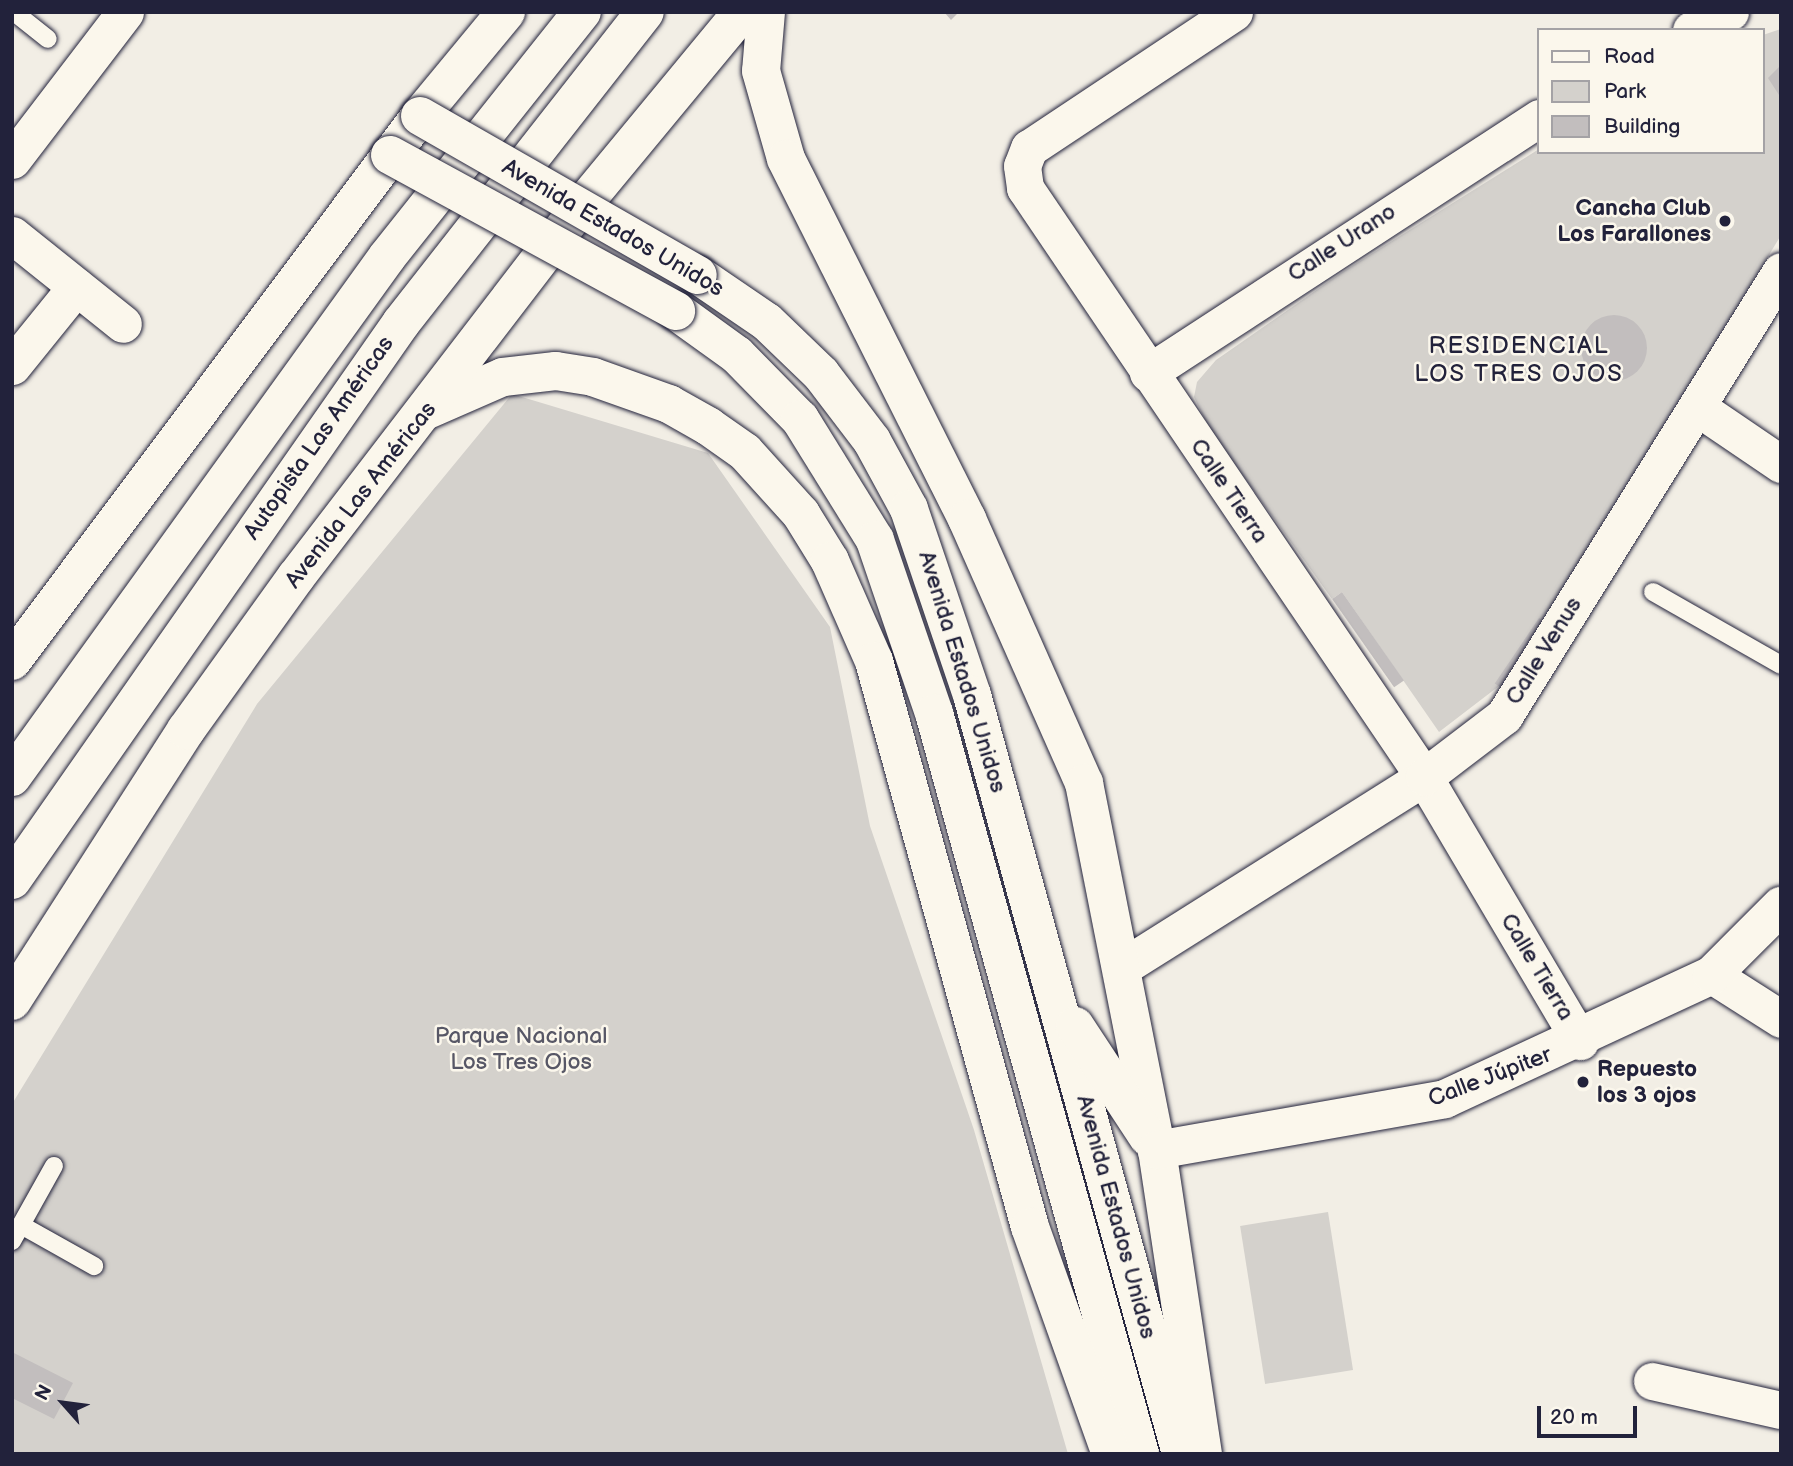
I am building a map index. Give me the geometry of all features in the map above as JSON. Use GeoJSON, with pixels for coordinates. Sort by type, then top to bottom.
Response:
{"type":"FeatureCollection","features":[{"type":"Feature","properties":{"kind":"main road"},"geometry":{"type":"LineString","coordinates":[[12,661],[390,155],[506,12]]}},
{"type":"Feature","properties":{"kind":"main road"},"geometry":{"type":"LineString","coordinates":[[12,777],[387,257],[582,12]]}},
{"type":"Feature","properties":{"kind":"main road","name":"Autopista Las Américas"},"geometry":{"type":"LineString","coordinates":[[12,880],[409,312],[645,12]]}},
{"type":"Feature","properties":{"kind":"main road","name":"Avenida Las Américas"},"geometry":{"type":"LineString","coordinates":[[12,1001],[186,730],[570,220],[742,12]]}},
{"type":"Feature","properties":{"kind":"main road"},"geometry":{"type":"LineString","coordinates":[[766,12],[761,71],[786,159],[1067,736],[1100,845],[1124,966],[1157,1150],[1203,1454]]}},
{"type":"Feature","properties":{"kind":"main road","name":"Avenida Estados Unidos"},"geometry":{"type":"LineString","coordinates":[[420,116],[698,275],[767,322],[821,374],[872,441],[941,587],[1181,1454]]}},
{"type":"Feature","properties":{"kind":"main road","name":"Avenida Estados Unidos"},"geometry":{"type":"LineString","coordinates":[[390,155],[676,311],[737,355],[800,418],[876,540],[906,617],[1140,1454]]}},
{"type":"Feature","properties":{"kind":"main road"},"geometry":{"type":"LineString","coordinates":[[427,410],[503,377],[556,371],[593,377],[657,398],[708,426],[745,452],[802,514],[830,561],[873,661],[1030,1227],[1111,1454]]}},
{"type":"Feature","properties":{"kind":"main road","name":"Calle Júpiter"},"geometry":{"type":"LineString","coordinates":[[1157,1150],[1445,1099],[1580,1041],[1712,975],[1781,906]]}},
{"type":"Feature","properties":{"kind":"main road"},"geometry":{"type":"LineString","coordinates":[[1056,996],[1157,1150]]}},
{"type":"Feature","properties":{"kind":"street"},"geometry":{"type":"LineString","coordinates":[[12,160],[125,12]]}},
{"type":"Feature","properties":{"kind":"street","name":"Calle Tierra"},"geometry":{"type":"LineString","coordinates":[[1234,12],[1029,148],[1022,166],[1025,188],[1424,777],[1580,1041]]}},
{"type":"Feature","properties":{"kind":"street"},"geometry":{"type":"LineString","coordinates":[[1695,28],[1730,12]]}},
{"type":"Feature","properties":{"kind":"street","name":"Calle Urano"},"geometry":{"type":"LineString","coordinates":[[1148,373],[1538,119]]}},
{"type":"Feature","properties":{"kind":"street"},"geometry":{"type":"LineString","coordinates":[[12,236],[123,324]]}},
{"type":"Feature","properties":{"kind":"street","name":"Calle Venus"},"geometry":{"type":"LineString","coordinates":[[1124,966],[1424,777],[1504,716],[1781,271]]}},
{"type":"Feature","properties":{"kind":"street"},"geometry":{"type":"LineString","coordinates":[[12,366],[76,287]]}},
{"type":"Feature","properties":{"kind":"street"},"geometry":{"type":"LineString","coordinates":[[1697,407],[1781,464]]}},
{"type":"Feature","properties":{"kind":"street"},"geometry":{"type":"LineString","coordinates":[[1712,975],[1781,1019]]}},
{"type":"Feature","properties":{"kind":"street"},"geometry":{"type":"LineString","coordinates":[[1652,1381],[1781,1410]]}},
{"type":"Feature","properties":{"kind":"lane"},"geometry":{"type":"LineString","coordinates":[[14,12],[48,39]]}},
{"type":"Feature","properties":{"kind":"lane"},"geometry":{"type":"LineString","coordinates":[[1653,592],[1781,664]]}},
{"type":"Feature","properties":{"kind":"lane"},"geometry":{"type":"LineString","coordinates":[[12,1241],[54,1166]]}},
{"type":"Feature","properties":{"kind":"lane"},"geometry":{"type":"LineString","coordinates":[[21,1225],[94,1266]]}},
{"type":"Feature","properties":{"kind":"green space"},"geometry":{"type":"Polygon","coordinates":[[[1781,29],[1781,235],[1548,624],[1499,686],[1439,732],[1342,592],[1332,599],[1210,430],[1194,397],[1197,382],[1216,360],[1341,273],[1538,150],[1538,154],[1765,154],[1765,34],[1781,29]]]}},
{"type":"Feature","properties":{"kind":"green space","name":"Parque Nacional Los Tres Ojos"},"geometry":{"type":"Polygon","coordinates":[[[512,394],[708,453],[830,627],[870,826],[974,1130],[1068,1454],[12,1454],[12,1104],[257,704],[512,394]]]}},
{"type":"Feature","properties":{"kind":"green space"},"geometry":{"type":"Polygon","coordinates":[[[1328,1212],[1353,1370],[1265,1384],[1240,1226],[1328,1212]]]}},
{"type":"Feature","properties":{"kind":"building"},"geometry":{"type":"Polygon","coordinates":[[[944,12],[959,12],[951,20],[944,12]]]}},
{"type":"Feature","properties":{"kind":"building"},"geometry":{"type":"Polygon","coordinates":[[[1781,65],[1781,98],[1768,78],[1781,65]]]}},
{"type":"Feature","properties":{"kind":"building"},"geometry":{"type":"Polygon","coordinates":[[[1614,315],[1627,318],[1637,325],[1644,335],[1647,348],[1644,361],[1637,371],[1627,378],[1614,381],[1601,378],[1591,371],[1584,361],[1581,348],[1584,335],[1591,325],[1601,318],[1614,315]]]}},
{"type":"Feature","properties":{"kind":"building"},"geometry":{"type":"Polygon","coordinates":[[[1342,592],[1404,680],[1394,687],[1332,599],[1342,592]]]}},
{"type":"Feature","properties":{"kind":"building"},"geometry":{"type":"Polygon","coordinates":[[[1539,618],[1548,624],[1504,690],[1495,683],[1539,618]]]}},
{"type":"Feature","properties":{"kind":"building"},"geometry":{"type":"Polygon","coordinates":[[[12,1352],[73,1383],[54,1419],[12,1398],[12,1352]]]}},
{"type":"Feature","properties":{"kind":"place","name":"Cancha Club Los Farallones"},"geometry":{"type":"Point","coordinates":[1725,221]}},
{"type":"Feature","properties":{"kind":"place","name":"Repuesto los 3 ojos"},"geometry":{"type":"Point","coordinates":[1583,1082]}},
{"type":"Feature","properties":{"kind":"district","name":"RESIDENCIAL LOS TRES OJOS"},"geometry":{"type":"Point","coordinates":[1519,360]}}]}
